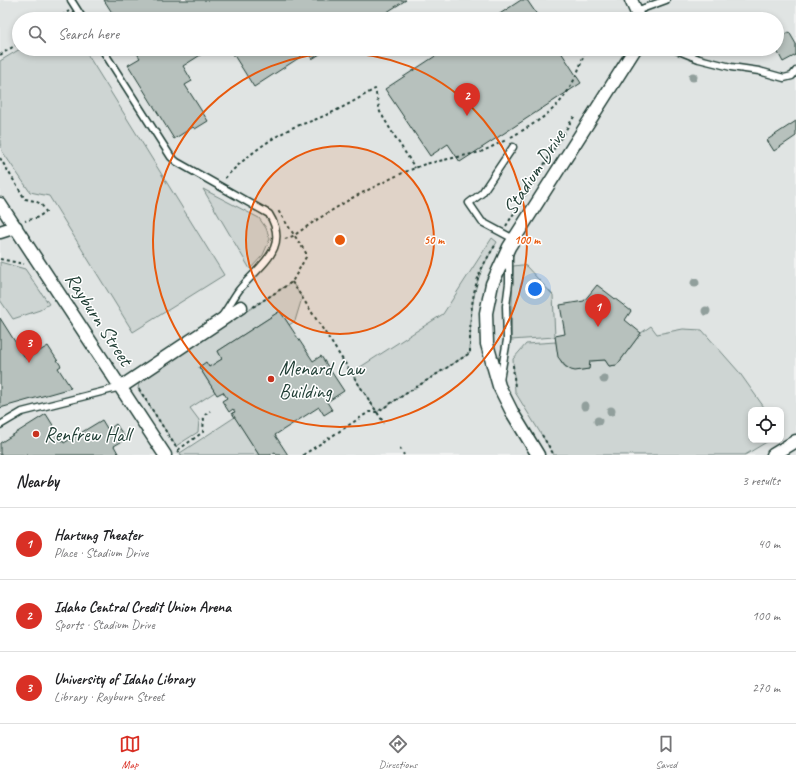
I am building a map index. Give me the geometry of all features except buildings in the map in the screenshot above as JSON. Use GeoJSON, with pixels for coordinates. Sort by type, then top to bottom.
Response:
{"type":"FeatureCollection","features":[{"type":"Feature","properties":{"kind":"street"},"geometry":{"type":"LineString","coordinates":[[630,0],[636,12]]}},
{"type":"Feature","properties":{"kind":"street","name":"Stadium Drive"},"geometry":{"type":"LineString","coordinates":[[538,455],[512,414],[499,386],[487,344],[486,313],[492,284],[511,243],[631,56]]}},
{"type":"Feature","properties":{"kind":"street","name":"Rayburn Street"},"geometry":{"type":"LineString","coordinates":[[0,204],[165,455]]}},
{"type":"Feature","properties":{"kind":"street"},"geometry":{"type":"LineString","coordinates":[[0,232],[16,227]]}},
{"type":"Feature","properties":{"kind":"street"},"geometry":{"type":"LineString","coordinates":[[121,387],[241,307]]}},
{"type":"Feature","properties":{"kind":"street"},"geometry":{"type":"LineString","coordinates":[[773,455],[796,441]]}},
{"type":"Feature","properties":{"kind":"lane"},"geometry":{"type":"LineString","coordinates":[[71,0],[79,12]]}},
{"type":"Feature","properties":{"kind":"lane"},"geometry":{"type":"LineString","coordinates":[[643,12],[666,0]]}},
{"type":"Feature","properties":{"kind":"lane"},"geometry":{"type":"LineString","coordinates":[[106,56],[171,157],[177,162],[269,214],[274,223],[277,231],[277,242],[271,255],[239,290],[218,322]]}},
{"type":"Feature","properties":{"kind":"lane"},"geometry":{"type":"LineString","coordinates":[[692,56],[730,67],[759,71],[784,78],[792,76],[796,71]]}},
{"type":"Feature","properties":{"kind":"lane"},"geometry":{"type":"LineString","coordinates":[[499,386],[507,340],[506,306],[509,284],[511,243],[482,222],[469,203],[482,193],[513,147]]}},
{"type":"Feature","properties":{"kind":"lane"},"geometry":{"type":"LineString","coordinates":[[0,425],[22,412],[121,387]]}},
{"type":"Feature","properties":{"kind":"path"},"geometry":{"type":"LineString","coordinates":[[0,55],[12,47]]}},
{"type":"Feature","properties":{"kind":"path"},"geometry":{"type":"LineString","coordinates":[[277,242],[293,236],[352,198],[425,164],[481,152],[507,140],[546,114],[562,99],[578,72],[583,56]]}},
{"type":"Feature","properties":{"kind":"path"},"geometry":{"type":"LineString","coordinates":[[224,179],[234,168],[278,136],[294,127],[326,115],[375,89],[380,112],[416,168]]}},
{"type":"Feature","properties":{"kind":"path"},"geometry":{"type":"LineString","coordinates":[[0,158],[25,199],[37,201],[43,205],[46,212],[36,218],[24,221],[16,227]]}},
{"type":"Feature","properties":{"kind":"path"},"geometry":{"type":"LineString","coordinates":[[292,282],[384,423]]}},
{"type":"Feature","properties":{"kind":"path"},"geometry":{"type":"LineString","coordinates":[[303,455],[369,412],[377,412],[470,353]]}},
{"type":"Feature","properties":{"kind":"path"},"geometry":{"type":"LineString","coordinates":[[513,359],[515,392]]}},
{"type":"Feature","properties":{"kind":"path"},"geometry":{"type":"LineString","coordinates":[[178,450],[203,432],[204,416],[210,411]]}},
{"type":"Feature","properties":{"kind":"path"},"geometry":{"type":"LineString","coordinates":[[538,430],[554,455]]}},
{"type":"Feature","properties":{"kind":"path"},"geometry":{"type":"LineString","coordinates":[[400,448],[404,455]]}},
{"type":"Feature","properties":{"kind":"shaded area"},"geometry":{"type":"Polygon","coordinates":[[[0,0],[796,0],[796,455],[0,455],[0,0]]]}},
{"type":"Feature","properties":{"kind":"shaded area"},"geometry":{"type":"Polygon","coordinates":[[[12,54],[12,56],[88,56],[224,275],[133,332],[49,196],[30,192],[2,151],[0,143],[0,61],[12,54]]]}},
{"type":"Feature","properties":{"kind":"shaded area"},"geometry":{"type":"Polygon","coordinates":[[[203,189],[259,218],[266,228],[270,239],[263,255],[250,269],[203,189]]]}},
{"type":"Feature","properties":{"kind":"shaded area"},"geometry":{"type":"Polygon","coordinates":[[[492,238],[497,242],[482,269],[473,300],[470,353],[377,412],[351,373],[443,314],[492,238]]]}},
{"type":"Feature","properties":{"kind":"shaded area"},"geometry":{"type":"Polygon","coordinates":[[[0,262],[25,269],[49,304],[40,310],[13,319],[0,300],[0,262]]]}},
{"type":"Feature","properties":{"kind":"shaded area"},"geometry":{"type":"Polygon","coordinates":[[[513,266],[526,266],[553,295],[555,337],[511,340],[513,266]]]}},
{"type":"Feature","properties":{"kind":"shaded area"},"geometry":{"type":"Polygon","coordinates":[[[292,282],[302,298],[295,321],[289,325],[280,311],[218,351],[222,359],[209,367],[206,363],[199,367],[215,392],[190,408],[199,420],[198,432],[176,446],[138,389],[139,383],[143,378],[292,282]]]}},
{"type":"Feature","properties":{"kind":"shaded area"},"geometry":{"type":"Polygon","coordinates":[[[651,326],[657,334],[683,329],[702,330],[739,372],[764,407],[748,407],[748,443],[765,443],[745,455],[554,455],[515,392],[513,359],[526,344],[556,342],[561,362],[568,369],[589,369],[590,361],[605,360],[609,366],[617,365],[641,333],[651,326]]]}},
{"type":"Feature","properties":{"kind":"shaded area"},"geometry":{"type":"Polygon","coordinates":[[[235,417],[259,455],[181,455],[180,453],[235,417]]]}},
{"type":"Feature","properties":{"kind":"place","name":"Idaho Central Credit Union Arena"},"geometry":{"type":"Point","coordinates":[467,116]}},
{"type":"Feature","properties":{"kind":"place","name":"Hartung Theater"},"geometry":{"type":"Point","coordinates":[598,327]}},
{"type":"Feature","properties":{"kind":"place","name":"University of Idaho Library"},"geometry":{"type":"Point","coordinates":[29,363]}},
{"type":"Feature","properties":{"kind":"place","name":"Menard Law Building"},"geometry":{"type":"Point","coordinates":[271,379]}},
{"type":"Feature","properties":{"kind":"place","name":"Renfrew Hall"},"geometry":{"type":"Point","coordinates":[36,434]}}]}
